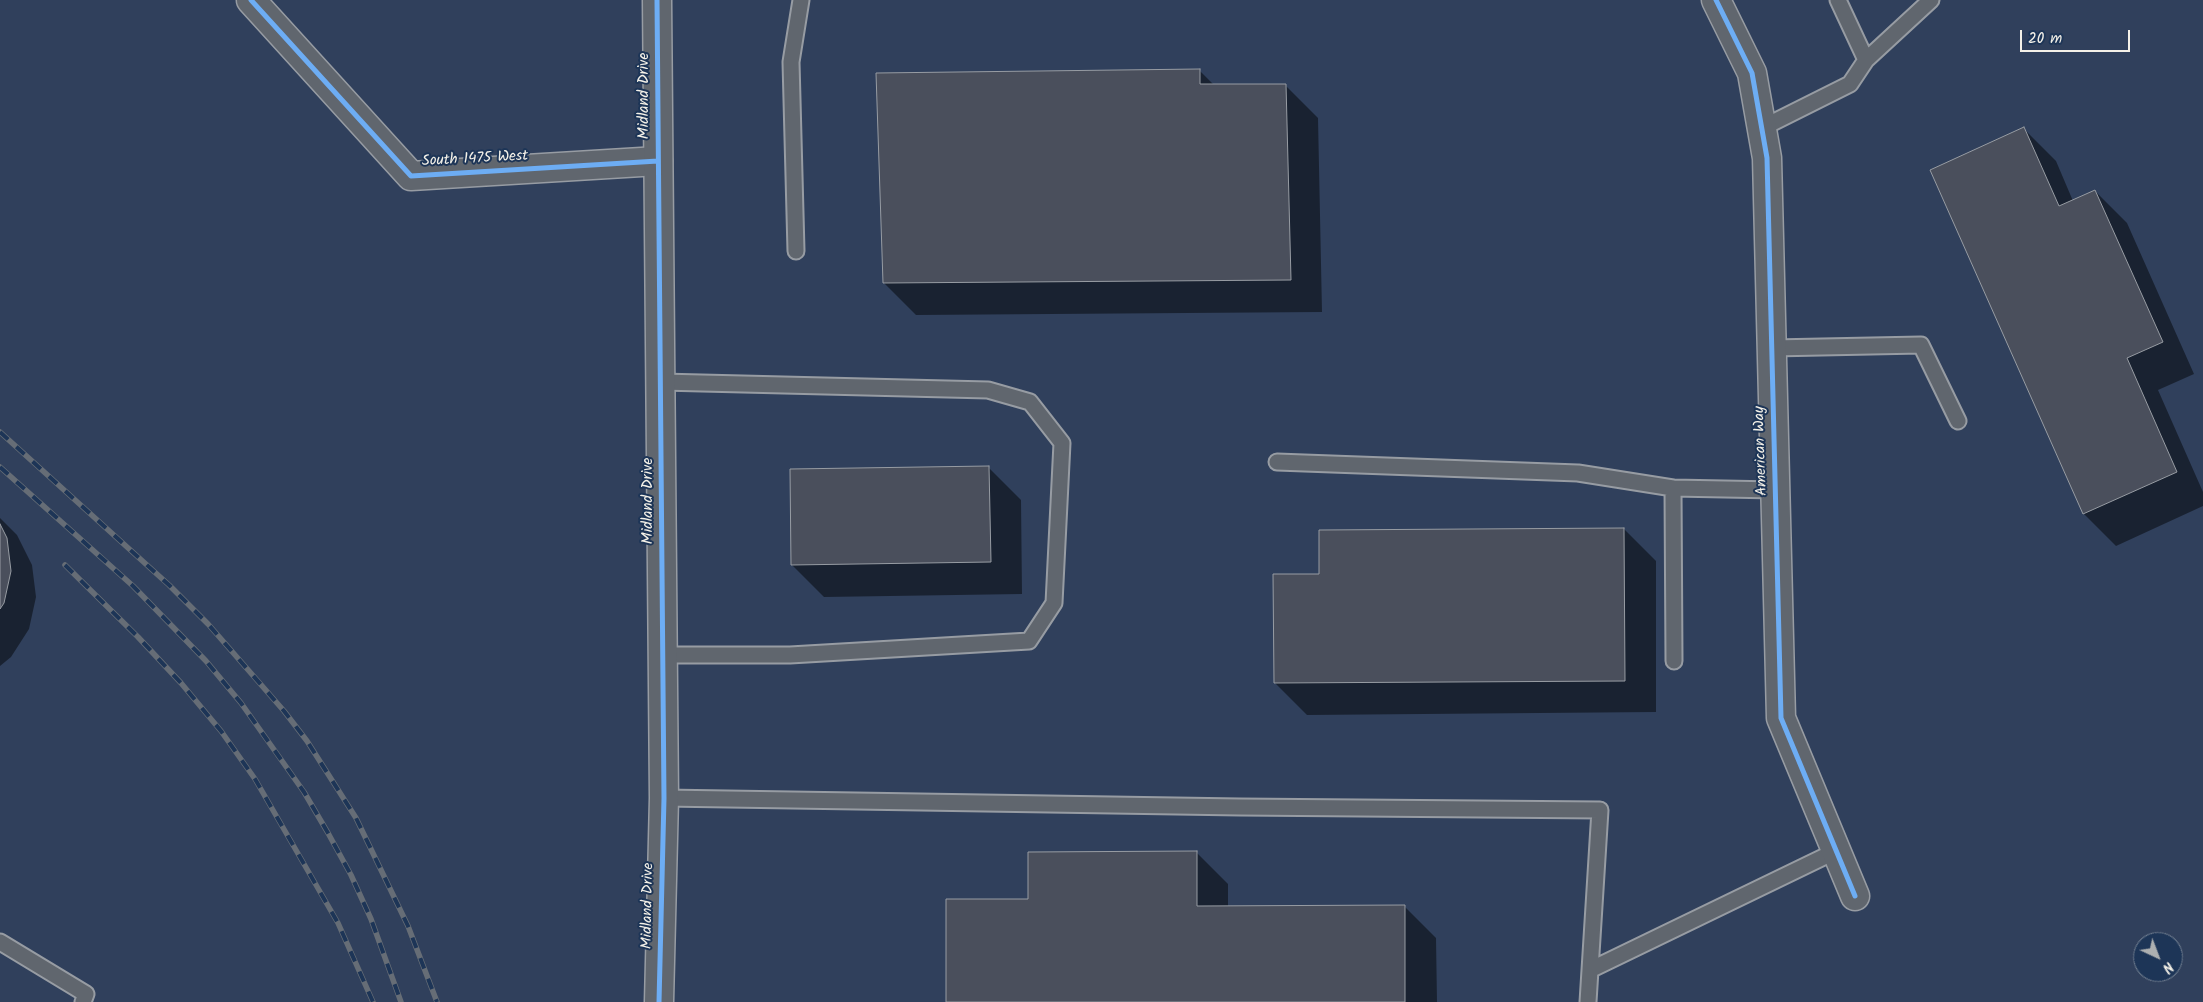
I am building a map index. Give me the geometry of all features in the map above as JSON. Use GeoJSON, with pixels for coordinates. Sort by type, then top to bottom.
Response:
{"type":"FeatureCollection","features":[{"type":"Feature","properties":{"kind":"street","name":"South 1475 West"},"geometry":{"type":"LineString","coordinates":[[251,0],[411,176],[658,161]]}},
{"type":"Feature","properties":{"kind":"street","name":"Midland Drive"},"geometry":{"type":"LineString","coordinates":[[657,0],[664,798],[659,1002]]}},
{"type":"Feature","properties":{"kind":"street","name":"American Way"},"geometry":{"type":"LineString","coordinates":[[1716,0],[1752,73],[1767,158],[1782,718],[1855,896]]}},
{"type":"Feature","properties":{"kind":"lane"},"geometry":{"type":"LineString","coordinates":[[796,251],[791,62],[801,0]]}},
{"type":"Feature","properties":{"kind":"lane"},"geometry":{"type":"LineString","coordinates":[[1838,0],[1866,60]]}},
{"type":"Feature","properties":{"kind":"lane"},"geometry":{"type":"LineString","coordinates":[[1762,128],[1850,84],[1866,60],[1931,0]]}},
{"type":"Feature","properties":{"kind":"lane"},"geometry":{"type":"LineString","coordinates":[[1772,348],[1921,345],[1958,421]]}},
{"type":"Feature","properties":{"kind":"lane"},"geometry":{"type":"LineString","coordinates":[[661,382],[988,390],[1030,402],[1062,442],[1054,604],[1029,641],[790,655],[663,655]]}},
{"type":"Feature","properties":{"kind":"lane"},"geometry":{"type":"LineString","coordinates":[[1277,462],[1578,473],[1673,488],[1776,490]]}},
{"type":"Feature","properties":{"kind":"lane"},"geometry":{"type":"LineString","coordinates":[[1673,488],[1674,661]]}},
{"type":"Feature","properties":{"kind":"lane"},"geometry":{"type":"LineString","coordinates":[[664,798],[1240,808],[1600,810],[1588,1002]]}},
{"type":"Feature","properties":{"kind":"lane"},"geometry":{"type":"LineString","coordinates":[[1590,970],[1836,851]]}},
{"type":"Feature","properties":{"kind":"lane"},"geometry":{"type":"LineString","coordinates":[[0,942],[88,999]]}},
{"type":"Feature","properties":{"kind":"shaded area"},"geometry":{"type":"Polygon","coordinates":[[[0,0],[2203,0],[2203,1002],[0,1002],[0,0]]]}},
{"type":"Feature","properties":{"kind":"building"},"geometry":{"type":"Polygon","coordinates":[[[1200,69],[1200,84],[1286,84],[1291,280],[883,283],[876,73],[1200,69]]]}},
{"type":"Feature","properties":{"kind":"building"},"geometry":{"type":"Polygon","coordinates":[[[2024,127],[2059,206],[2095,190],[2163,342],[2127,358],[2177,472],[2083,514],[1930,170],[2024,127]]]}},
{"type":"Feature","properties":{"kind":"building"},"geometry":{"type":"Polygon","coordinates":[[[989,466],[991,562],[791,565],[790,469],[989,466]]]}},
{"type":"Feature","properties":{"kind":"building"},"geometry":{"type":"Polygon","coordinates":[[[0,524],[7,538],[11,571],[4,603],[0,609],[0,524]]]}},
{"type":"Feature","properties":{"kind":"building"},"geometry":{"type":"Polygon","coordinates":[[[1624,528],[1625,681],[1274,683],[1273,574],[1319,574],[1319,530],[1624,528]]]}},
{"type":"Feature","properties":{"kind":"building"},"geometry":{"type":"Polygon","coordinates":[[[1197,851],[1197,906],[1405,905],[1405,1002],[946,1002],[946,899],[1028,899],[1028,852],[1197,851]]]}},
{"type":"Feature","properties":{"kind":"railway"},"geometry":{"type":"LineString","coordinates":[[0,432],[169,585],[208,624],[284,711],[307,741],[356,818],[408,926],[437,1002]]}},
{"type":"Feature","properties":{"kind":"railway"},"geometry":{"type":"LineString","coordinates":[[0,467],[133,586],[206,661],[241,703],[304,792],[351,875],[371,919],[401,1002]]}},
{"type":"Feature","properties":{"kind":"railway"},"geometry":{"type":"LineString","coordinates":[[65,565],[138,637],[181,683],[221,731],[255,779],[338,923],[373,1002]]}},
{"type":"Feature","properties":{"kind":"cycle path"},"geometry":{"type":"LineString","coordinates":[[251,0],[411,176],[658,161]]}},
{"type":"Feature","properties":{"kind":"cycle path"},"geometry":{"type":"LineString","coordinates":[[657,0],[664,798],[659,1002]]}},
{"type":"Feature","properties":{"kind":"cycle path"},"geometry":{"type":"LineString","coordinates":[[1716,0],[1752,73],[1767,158],[1781,718],[1855,896]]}}]}
